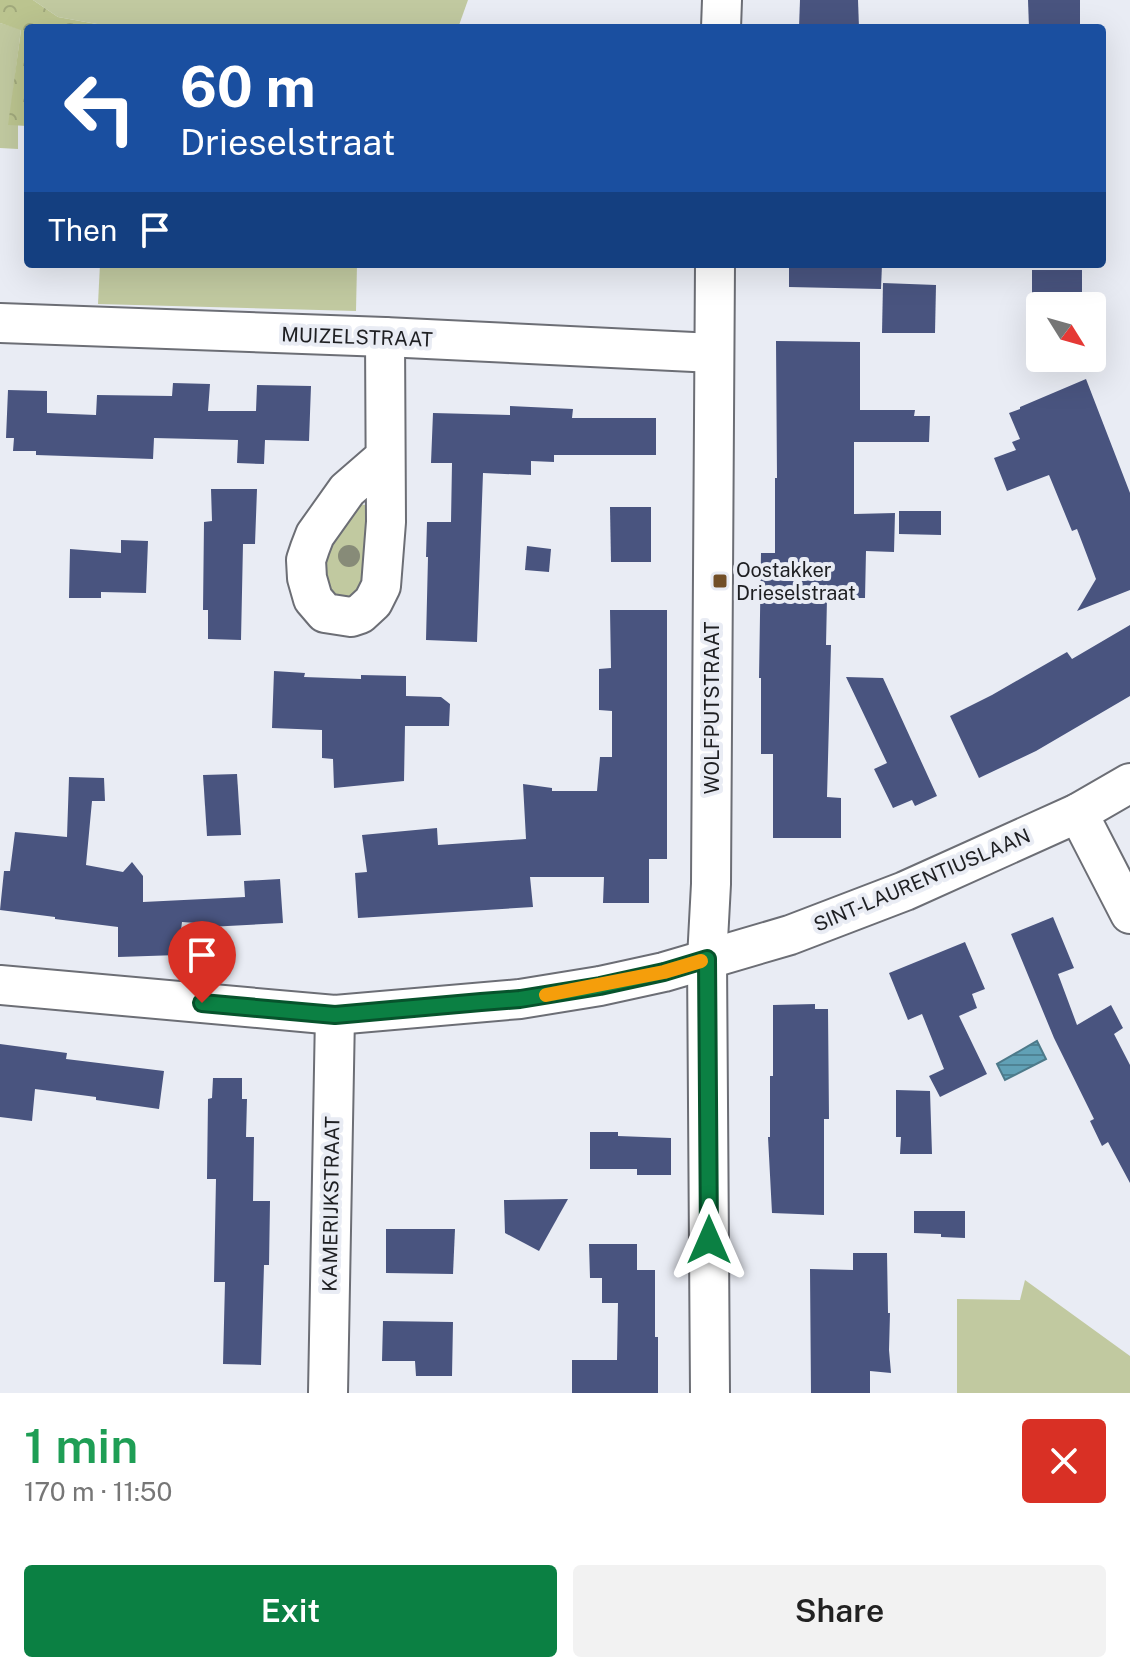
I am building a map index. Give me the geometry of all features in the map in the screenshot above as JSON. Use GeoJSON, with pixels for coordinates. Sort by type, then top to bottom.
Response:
{"type":"FeatureCollection","features":[{"type":"Feature","properties":{"kind":"street"},"geometry":{"type":"LineString","coordinates":[[721,24],[722,0]]}},
{"type":"Feature","properties":{"kind":"street","name":"WOLFPUTSTRAAT"},"geometry":{"type":"LineString","coordinates":[[710,1393],[707,959],[711,884],[715,268]]}},
{"type":"Feature","properties":{"kind":"street","name":"MUIZELSTRAAT"},"geometry":{"type":"LineString","coordinates":[[0,323],[714,353]]}},
{"type":"Feature","properties":{"kind":"street"},"geometry":{"type":"LineString","coordinates":[[385,337],[385,457]]}},
{"type":"Feature","properties":{"kind":"street","name":"SINT-LAURENTIUSLAAN"},"geometry":{"type":"LineString","coordinates":[[0,985],[335,1015],[520,999],[664,972],[790,935],[905,891],[1078,813],[1130,783]]}},
{"type":"Feature","properties":{"kind":"street"},"geometry":{"type":"LineString","coordinates":[[1078,813],[1130,914]]}},
{"type":"Feature","properties":{"kind":"street","name":"KAMERIJKSTRAAT"},"geometry":{"type":"LineString","coordinates":[[328,1393],[335,1015]]}},
{"type":"Feature","properties":{"kind":"green space"},"geometry":{"type":"Polygon","coordinates":[[[0,0],[33,0],[58,17],[97,24],[24,24],[24,126],[8,125],[21,30],[0,23],[0,0]]]}},
{"type":"Feature","properties":{"kind":"green space"},"geometry":{"type":"Polygon","coordinates":[[[33,0],[468,0],[459,24],[97,24],[58,17],[33,0]]]}},
{"type":"Feature","properties":{"kind":"green space"},"geometry":{"type":"Polygon","coordinates":[[[0,23],[21,29],[9,125],[18,125],[18,149],[0,148],[0,23]]]}},
{"type":"Feature","properties":{"kind":"green space"},"geometry":{"type":"Polygon","coordinates":[[[100,268],[357,268],[356,311],[98,304],[100,268]]]}},
{"type":"Feature","properties":{"kind":"green space"},"geometry":{"type":"Polygon","coordinates":[[[359,504],[365,505],[369,513],[366,583],[353,598],[339,599],[327,590],[324,541],[359,504]]]}},
{"type":"Feature","properties":{"kind":"green space"},"geometry":{"type":"Polygon","coordinates":[[[1025,1280],[1130,1356],[1130,1393],[957,1393],[957,1299],[1020,1300],[1025,1280]]]}},
{"type":"Feature","properties":{"kind":"water"},"geometry":{"type":"Polygon","coordinates":[[[1037,1041],[1046,1059],[1005,1080],[997,1064],[1037,1041]]]}},
{"type":"Feature","properties":{"kind":"building"},"geometry":{"type":"Polygon","coordinates":[[[800,0],[858,0],[859,24],[799,24],[800,0]]]}},
{"type":"Feature","properties":{"kind":"building"},"geometry":{"type":"Polygon","coordinates":[[[1028,0],[1080,0],[1080,24],[1029,24],[1028,0]]]}},
{"type":"Feature","properties":{"kind":"building"},"geometry":{"type":"Polygon","coordinates":[[[789,268],[882,268],[881,289],[789,287],[789,268]]]}},
{"type":"Feature","properties":{"kind":"building"},"geometry":{"type":"Polygon","coordinates":[[[1032,270],[1082,270],[1082,292],[1032,292],[1032,270]]]}},
{"type":"Feature","properties":{"kind":"building"},"geometry":{"type":"Polygon","coordinates":[[[883,283],[936,285],[935,333],[882,333],[883,283]]]}},
{"type":"Feature","properties":{"kind":"building"},"geometry":{"type":"Polygon","coordinates":[[[776,341],[860,342],[860,410],[915,410],[914,416],[930,416],[929,442],[854,442],[854,514],[895,513],[894,552],[866,551],[865,598],[827,598],[826,645],[831,645],[827,797],[841,798],[841,838],[773,838],[773,754],[761,754],[761,553],[775,553],[776,341]]]}},
{"type":"Feature","properties":{"kind":"building"},"geometry":{"type":"Polygon","coordinates":[[[1086,379],[1130,493],[1130,590],[1077,611],[1096,579],[1077,529],[1072,531],[1049,475],[1007,491],[994,458],[1016,450],[1012,442],[1020,439],[1009,413],[1086,379]]]}},
{"type":"Feature","properties":{"kind":"building"},"geometry":{"type":"Polygon","coordinates":[[[173,383],[210,384],[208,411],[256,411],[257,385],[311,386],[309,441],[265,440],[264,464],[237,463],[238,440],[154,438],[153,459],[36,455],[36,451],[13,451],[14,438],[6,438],[8,390],[47,391],[47,413],[96,415],[97,395],[172,396],[173,383]]]}},
{"type":"Feature","properties":{"kind":"building"},"geometry":{"type":"Polygon","coordinates":[[[510,406],[573,409],[572,418],[656,418],[656,455],[554,455],[554,462],[531,461],[531,475],[483,473],[477,642],[426,640],[427,522],[451,522],[452,463],[431,463],[433,413],[510,415],[510,406]]]}},
{"type":"Feature","properties":{"kind":"building"},"geometry":{"type":"Polygon","coordinates":[[[211,489],[257,489],[255,544],[243,544],[241,640],[208,639],[208,610],[203,610],[204,522],[212,521],[211,489]]]}},
{"type":"Feature","properties":{"kind":"building"},"geometry":{"type":"Polygon","coordinates":[[[610,507],[651,507],[651,562],[611,562],[610,507]]]}},
{"type":"Feature","properties":{"kind":"building"},"geometry":{"type":"Polygon","coordinates":[[[899,511],[941,511],[941,535],[899,534],[899,511]]]}},
{"type":"Feature","properties":{"kind":"building"},"geometry":{"type":"Polygon","coordinates":[[[121,540],[148,541],[146,593],[101,592],[101,598],[69,598],[70,549],[121,553],[121,540]]]}},
{"type":"Feature","properties":{"kind":"building"},"geometry":{"type":"Polygon","coordinates":[[[527,546],[551,549],[549,572],[525,570],[527,546]]]}},
{"type":"Feature","properties":{"kind":"building"},"geometry":{"type":"Polygon","coordinates":[[[610,610],[667,610],[667,859],[649,859],[649,903],[603,903],[604,877],[530,877],[533,907],[358,918],[355,873],[367,872],[362,835],[437,828],[438,845],[526,839],[523,784],[552,788],[552,791],[597,791],[600,757],[612,757],[612,711],[599,710],[599,669],[611,668],[610,610]]]}},
{"type":"Feature","properties":{"kind":"building"},"geometry":{"type":"Polygon","coordinates":[[[1130,625],[1130,696],[1036,751],[979,778],[950,716],[1067,652],[1072,659],[1130,625]]]}},
{"type":"Feature","properties":{"kind":"building"},"geometry":{"type":"Polygon","coordinates":[[[274,671],[305,673],[304,677],[361,679],[361,675],[406,676],[406,696],[441,697],[450,704],[449,726],[405,726],[404,781],[334,788],[333,759],[322,758],[322,730],[272,728],[274,671]]]}},
{"type":"Feature","properties":{"kind":"building"},"geometry":{"type":"Polygon","coordinates":[[[846,677],[883,678],[937,796],[915,806],[912,800],[893,808],[874,769],[887,763],[846,677]]]}},
{"type":"Feature","properties":{"kind":"building"},"geometry":{"type":"Polygon","coordinates":[[[237,774],[241,835],[207,836],[203,775],[237,774]]]}},
{"type":"Feature","properties":{"kind":"building"},"geometry":{"type":"Polygon","coordinates":[[[69,777],[104,778],[105,801],[92,801],[86,865],[123,872],[132,862],[143,876],[143,902],[245,897],[244,881],[280,879],[283,923],[209,927],[210,924],[182,922],[178,955],[118,957],[118,927],[0,910],[4,871],[10,871],[15,832],[67,837],[69,777]]]}},
{"type":"Feature","properties":{"kind":"building"},"geometry":{"type":"Polygon","coordinates":[[[1053,917],[1074,968],[1058,974],[1077,1025],[1111,1005],[1123,1028],[1114,1034],[1130,1065],[1130,1183],[1108,1142],[1102,1146],[1090,1121],[1094,1119],[1054,1038],[1011,934],[1053,917]]]}},
{"type":"Feature","properties":{"kind":"building"},"geometry":{"type":"Polygon","coordinates":[[[965,942],[985,989],[972,994],[977,1008],[959,1016],[987,1074],[940,1097],[929,1076],[944,1069],[922,1014],[908,1020],[889,973],[965,942]]]}},
{"type":"Feature","properties":{"kind":"building"},"geometry":{"type":"Polygon","coordinates":[[[815,1004],[815,1009],[828,1009],[829,1119],[824,1119],[824,1215],[772,1213],[768,1137],[770,1076],[773,1076],[773,1005],[815,1004]]]}},
{"type":"Feature","properties":{"kind":"building"},"geometry":{"type":"Polygon","coordinates":[[[0,1044],[67,1053],[66,1059],[164,1071],[159,1109],[35,1089],[32,1121],[0,1117],[0,1044]]]}},
{"type":"Feature","properties":{"kind":"building"},"geometry":{"type":"Polygon","coordinates":[[[213,1078],[242,1078],[242,1099],[247,1099],[246,1137],[254,1137],[253,1201],[270,1201],[269,1265],[264,1265],[261,1365],[223,1364],[225,1282],[214,1282],[216,1179],[207,1179],[208,1099],[212,1098],[213,1078]]]}},
{"type":"Feature","properties":{"kind":"building"},"geometry":{"type":"Polygon","coordinates":[[[896,1090],[930,1091],[932,1154],[900,1154],[901,1137],[896,1137],[896,1090]]]}},
{"type":"Feature","properties":{"kind":"building"},"geometry":{"type":"Polygon","coordinates":[[[590,1132],[671,1138],[671,1175],[637,1175],[637,1169],[590,1169],[590,1132]]]}},
{"type":"Feature","properties":{"kind":"building"},"geometry":{"type":"Polygon","coordinates":[[[568,1199],[539,1251],[505,1233],[504,1200],[568,1199]]]}},
{"type":"Feature","properties":{"kind":"building"},"geometry":{"type":"Polygon","coordinates":[[[914,1211],[965,1211],[965,1238],[914,1233],[914,1211]]]}},
{"type":"Feature","properties":{"kind":"building"},"geometry":{"type":"Polygon","coordinates":[[[386,1229],[455,1229],[453,1274],[386,1273],[386,1229]]]}},
{"type":"Feature","properties":{"kind":"building"},"geometry":{"type":"Polygon","coordinates":[[[589,1244],[637,1244],[637,1270],[655,1270],[658,1393],[572,1393],[572,1360],[617,1360],[618,1303],[602,1303],[602,1278],[590,1278],[589,1244]]]}},
{"type":"Feature","properties":{"kind":"building"},"geometry":{"type":"Polygon","coordinates":[[[853,1253],[887,1253],[891,1373],[870,1371],[870,1393],[811,1393],[810,1269],[853,1270],[853,1253]]]}},
{"type":"Feature","properties":{"kind":"building"},"geometry":{"type":"Polygon","coordinates":[[[383,1321],[453,1322],[452,1376],[416,1376],[415,1361],[382,1361],[383,1321]]]}},
{"type":"Feature","properties":{"kind":"slow traffic"},"geometry":{"type":"LineString","coordinates":[[546,995],[664,972],[701,961]]}},
{"type":"Feature","properties":{"kind":"place","name":"Oostakker Drieselstraat"},"geometry":{"type":"Point","coordinates":[720,581]}},
{"type":"Feature","properties":{"kind":"route"},"geometry":{"type":"LineString","coordinates":[[202,1003],[335,1015],[520,999],[600,986],[707,959],[709,1240]]}}]}
